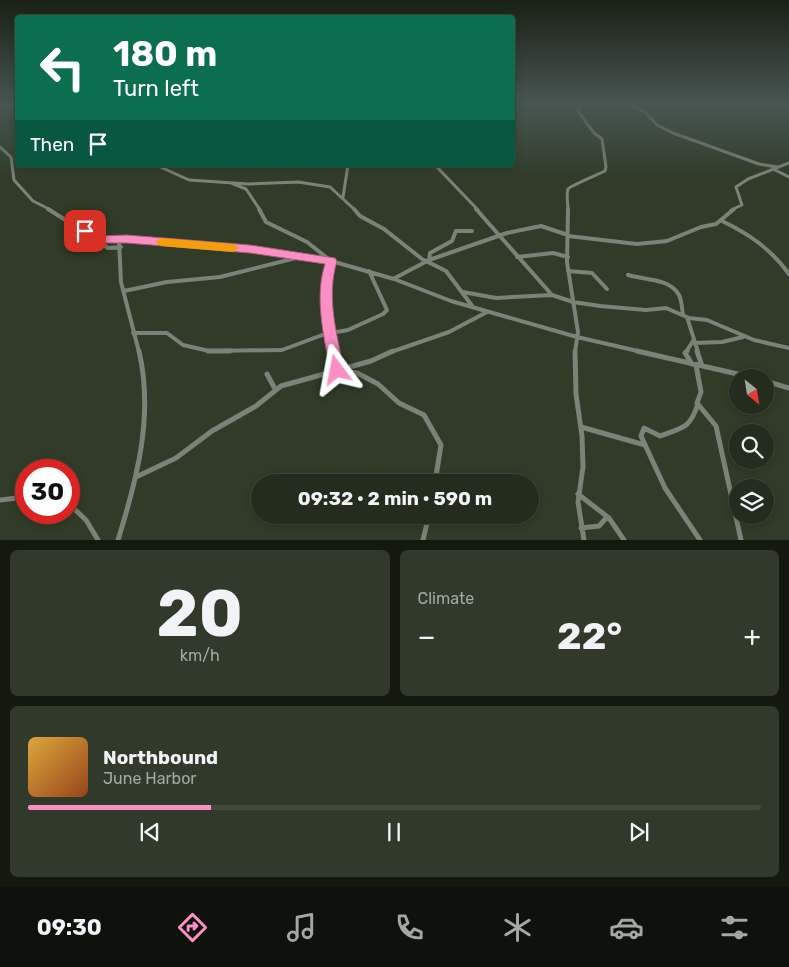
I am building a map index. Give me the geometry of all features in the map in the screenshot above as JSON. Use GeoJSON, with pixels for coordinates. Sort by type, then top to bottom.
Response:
{"type":"FeatureCollection","features":[{"type":"Feature","properties":{"kind":"street"},"geometry":{"type":"LineString","coordinates":[[584,540],[578,494],[583,466],[581,427],[576,394],[574,344],[578,329],[568,272],[568,236],[569,188],[594,178],[606,169],[602,139],[591,128]]}},
{"type":"Feature","properties":{"kind":"street"},"geometry":{"type":"LineString","coordinates":[[663,128],[759,164],[775,168],[789,177]]}},
{"type":"Feature","properties":{"kind":"street"},"geometry":{"type":"LineString","coordinates":[[0,147],[12,157],[15,166],[14,180],[33,201],[67,219],[108,248],[121,247]]}},
{"type":"Feature","properties":{"kind":"street"},"geometry":{"type":"LineString","coordinates":[[394,279],[427,260],[499,236],[541,226],[568,236],[637,244],[666,241],[722,221],[730,211],[742,205],[736,187],[748,179],[789,163]]}},
{"type":"Feature","properties":{"kind":"street"},"geometry":{"type":"LineString","coordinates":[[160,167],[186,179],[230,183],[314,183],[330,187],[343,197],[358,214],[384,228],[427,260],[446,271],[473,307]]}},
{"type":"Feature","properties":{"kind":"street"},"geometry":{"type":"LineString","coordinates":[[343,197],[348,167]]}},
{"type":"Feature","properties":{"kind":"street"},"geometry":{"type":"LineString","coordinates":[[437,167],[552,295]]}},
{"type":"Feature","properties":{"kind":"street"},"geometry":{"type":"LineString","coordinates":[[230,183],[246,190],[252,195],[265,221],[307,242],[331,261]]}},
{"type":"Feature","properties":{"kind":"street"},"geometry":{"type":"LineString","coordinates":[[722,221],[757,240],[778,258],[789,274]]}},
{"type":"Feature","properties":{"kind":"street"},"geometry":{"type":"LineString","coordinates":[[427,260],[430,253],[452,241],[456,231],[472,231]]}},
{"type":"Feature","properties":{"kind":"street"},"geometry":{"type":"LineString","coordinates":[[97,240],[250,249],[299,258],[331,261],[394,279],[489,312],[577,337],[729,372]]}},
{"type":"Feature","properties":{"kind":"street"},"geometry":{"type":"LineString","coordinates":[[118,540],[143,447],[146,409],[144,376],[120,272],[121,247],[119,240]]}},
{"type":"Feature","properties":{"kind":"street"},"geometry":{"type":"LineString","coordinates":[[517,257],[553,254],[568,257]]}},
{"type":"Feature","properties":{"kind":"street"},"geometry":{"type":"LineString","coordinates":[[124,292],[167,282],[220,277],[299,258]]}},
{"type":"Feature","properties":{"kind":"street"},"geometry":{"type":"LineString","coordinates":[[331,261],[326,284],[329,334],[337,370]]}},
{"type":"Feature","properties":{"kind":"street"},"geometry":{"type":"LineString","coordinates":[[133,333],[167,333],[183,345],[209,351],[286,349],[356,327],[380,316],[387,310],[369,271]]}},
{"type":"Feature","properties":{"kind":"street"},"geometry":{"type":"LineString","coordinates":[[568,272],[592,273],[607,289]]}},
{"type":"Feature","properties":{"kind":"street"},"geometry":{"type":"LineString","coordinates":[[628,275],[659,281],[672,288],[680,298],[702,366]]}},
{"type":"Feature","properties":{"kind":"street"},"geometry":{"type":"LineString","coordinates":[[463,292],[496,298],[552,295],[573,302],[630,309],[666,308],[685,316],[704,319],[744,336],[789,348]]}},
{"type":"Feature","properties":{"kind":"street"},"geometry":{"type":"LineString","coordinates":[[136,477],[176,458],[212,431],[259,404],[275,389],[298,379],[371,361],[395,350],[440,336],[480,314],[489,312]]}},
{"type":"Feature","properties":{"kind":"street"},"geometry":{"type":"LineString","coordinates":[[694,342],[722,342],[744,336]]}},
{"type":"Feature","properties":{"kind":"street"},"geometry":{"type":"LineString","coordinates":[[694,342],[685,353],[694,364],[701,392],[692,422],[680,430],[660,436],[643,428],[641,436],[664,488],[700,540]]}},
{"type":"Feature","properties":{"kind":"street"},"geometry":{"type":"LineString","coordinates":[[337,370],[354,371],[380,386],[399,403],[415,409],[424,416],[441,445],[436,474]]}},
{"type":"Feature","properties":{"kind":"street"},"geometry":{"type":"LineString","coordinates":[[267,374],[275,389]]}},
{"type":"Feature","properties":{"kind":"street"},"geometry":{"type":"LineString","coordinates":[[774,384],[789,388]]}},
{"type":"Feature","properties":{"kind":"street"},"geometry":{"type":"LineString","coordinates":[[698,404],[716,426],[741,540]]}},
{"type":"Feature","properties":{"kind":"street"},"geometry":{"type":"LineString","coordinates":[[581,427],[645,445]]}},
{"type":"Feature","properties":{"kind":"street"},"geometry":{"type":"LineString","coordinates":[[578,494],[607,517],[624,540]]}},
{"type":"Feature","properties":{"kind":"street"},"geometry":{"type":"LineString","coordinates":[[0,500],[15,498]]}},
{"type":"Feature","properties":{"kind":"street"},"geometry":{"type":"LineString","coordinates":[[80,514],[86,520],[98,540]]}},
{"type":"Feature","properties":{"kind":"street"},"geometry":{"type":"LineString","coordinates":[[582,528],[599,526],[607,517]]}},
{"type":"Feature","properties":{"kind":"street"},"geometry":{"type":"LineString","coordinates":[[423,540],[427,524]]}},
{"type":"Feature","properties":{"kind":"slow traffic"},"geometry":{"type":"LineString","coordinates":[[161,242],[233,248]]}},
{"type":"Feature","properties":{"kind":"route"},"geometry":{"type":"LineString","coordinates":[[85,231],[90,237],[97,240],[127,239],[250,249],[299,258],[331,261],[326,277],[327,314],[332,353],[337,370]]}}]}
